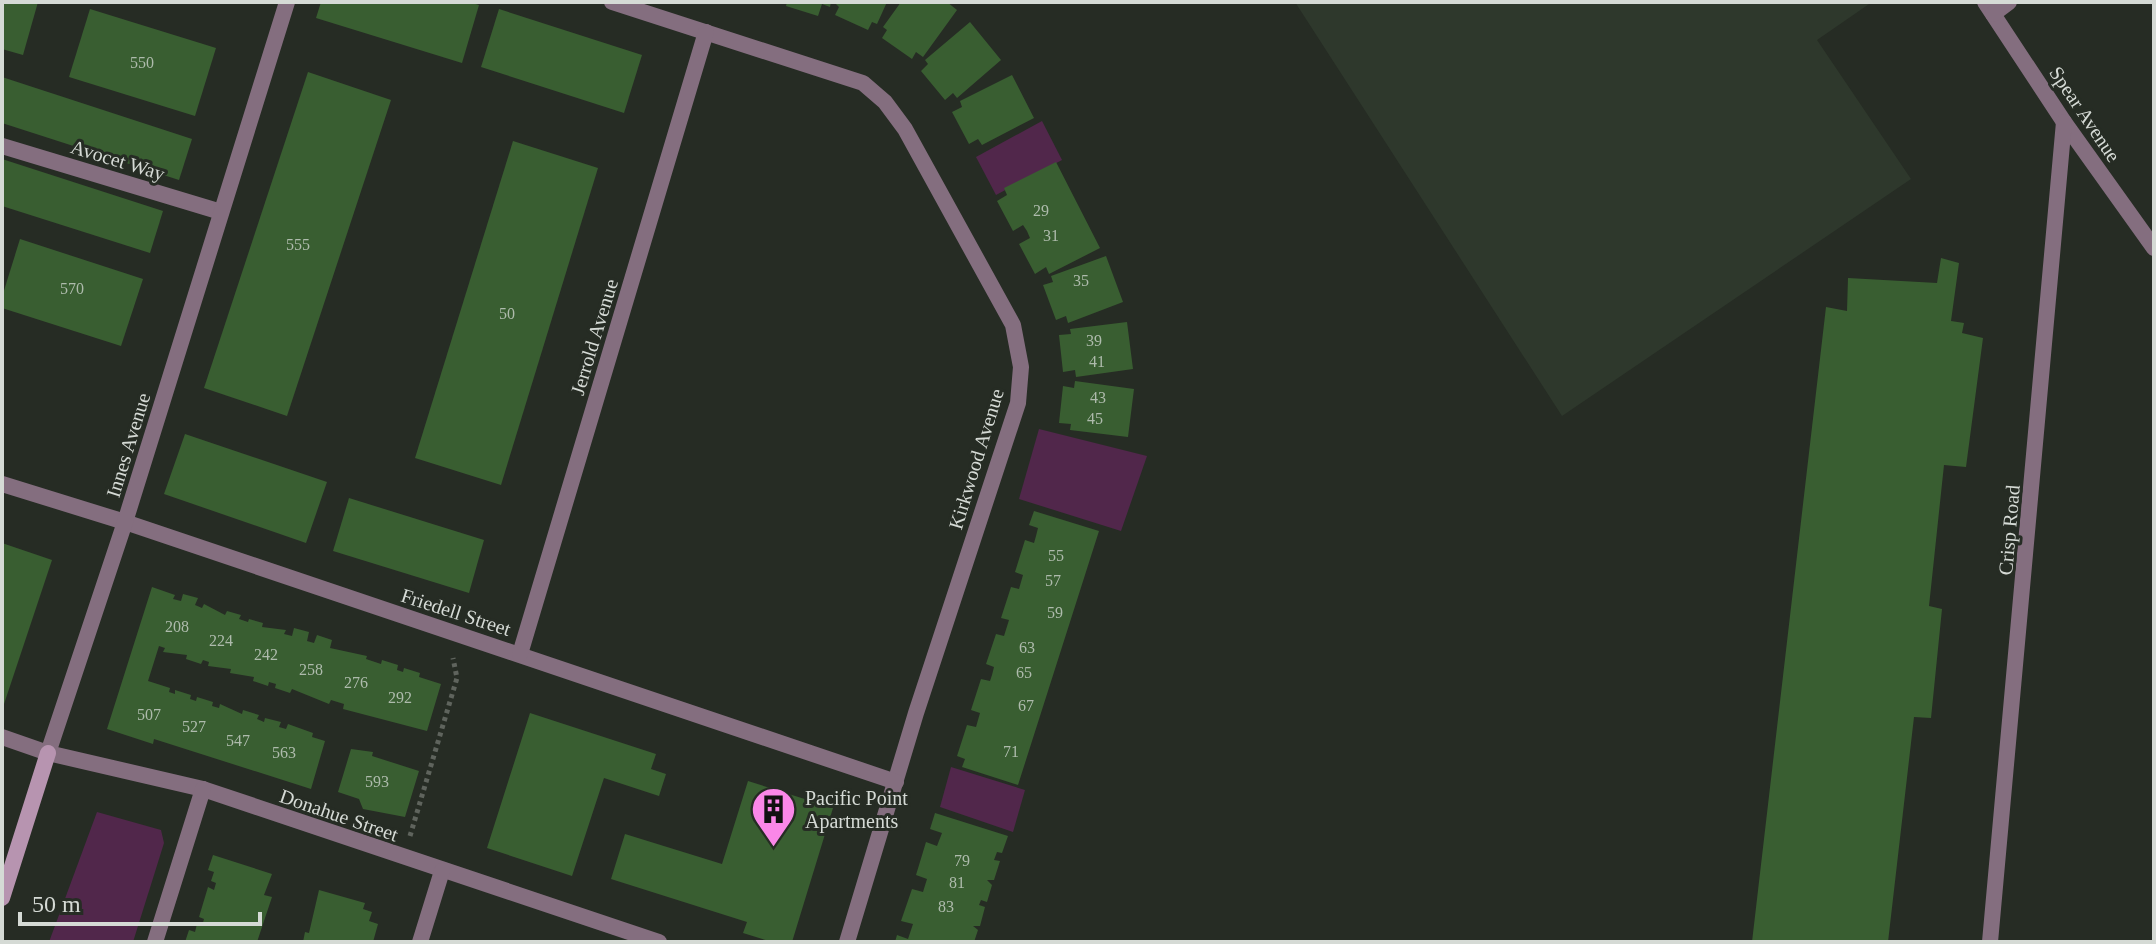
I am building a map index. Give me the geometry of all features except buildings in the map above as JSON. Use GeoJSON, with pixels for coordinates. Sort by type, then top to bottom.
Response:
{"type":"FeatureCollection","features":[{"type":"Feature","properties":{"kind":"main road","name":"Innes Avenue"},"geometry":{"type":"LineString","coordinates":[[2,898],[48,753]]}},
{"type":"Feature","properties":{"kind":"street","name":"Innes Avenue"},"geometry":{"type":"LineString","coordinates":[[48,753],[125,522],[287,2]]}},
{"type":"Feature","properties":{"kind":"street","name":"Kirkwood Avenue"},"geometry":{"type":"LineString","coordinates":[[612,2],[863,83],[885,102],[905,129],[1013,325],[1021,367],[1018,403],[847,942]]}},
{"type":"Feature","properties":{"kind":"street"},"geometry":{"type":"LineString","coordinates":[[1989,8],[2009,2]]}},
{"type":"Feature","properties":{"kind":"street","name":"Spear Avenue"},"geometry":{"type":"LineString","coordinates":[[1989,8],[2064,122],[2154,248]]}},
{"type":"Feature","properties":{"kind":"street","name":"Jerrold Avenue"},"geometry":{"type":"LineString","coordinates":[[520,654],[706,32]]}},
{"type":"Feature","properties":{"kind":"street","name":"Crisp Road"},"geometry":{"type":"LineString","coordinates":[[1990,942],[2064,122]]}},
{"type":"Feature","properties":{"kind":"street","name":"Avocet Way"},"geometry":{"type":"LineString","coordinates":[[2,146],[221,212]]}},
{"type":"Feature","properties":{"kind":"street","name":"Friedell Street"},"geometry":{"type":"LineString","coordinates":[[2,484],[125,522],[896,782]]}},
{"type":"Feature","properties":{"kind":"street","name":"Donahue Street"},"geometry":{"type":"LineString","coordinates":[[2,737],[48,753],[203,789],[659,942]]}},
{"type":"Feature","properties":{"kind":"street"},"geometry":{"type":"LineString","coordinates":[[155,942],[203,789]]}},
{"type":"Feature","properties":{"kind":"street"},"geometry":{"type":"LineString","coordinates":[[420,942],[442,871]]}},
{"type":"Feature","properties":{"kind":"path"},"geometry":{"type":"LineString","coordinates":[[406,859],[414,818],[457,678],[452,655],[457,633]]}},
{"type":"Feature","properties":{"kind":"shaded area"},"geometry":{"type":"Polygon","coordinates":[[[1295,2],[1872,2],[1817,40],[1911,179],[1562,416],[1295,2]]]}},
{"type":"Feature","properties":{"kind":"shaded area"},"geometry":{"type":"Polygon","coordinates":[[[1042,121],[1062,160],[996,195],[976,157],[1042,121]]]}},
{"type":"Feature","properties":{"kind":"shaded area"},"geometry":{"type":"Polygon","coordinates":[[[1039,429],[1147,456],[1121,531],[1019,499],[1039,429]]]}},
{"type":"Feature","properties":{"kind":"shaded area"},"geometry":{"type":"Polygon","coordinates":[[[951,767],[1025,790],[1013,832],[940,807],[951,767]]]}},
{"type":"Feature","properties":{"kind":"shaded area"},"geometry":{"type":"Polygon","coordinates":[[[97,812],[161,830],[164,843],[133,942],[49,942],[97,812]]]}},
{"type":"Feature","properties":{"kind":"place","name":"Pacific Point Apartments"},"geometry":{"type":"Point","coordinates":[774,849]}}]}
